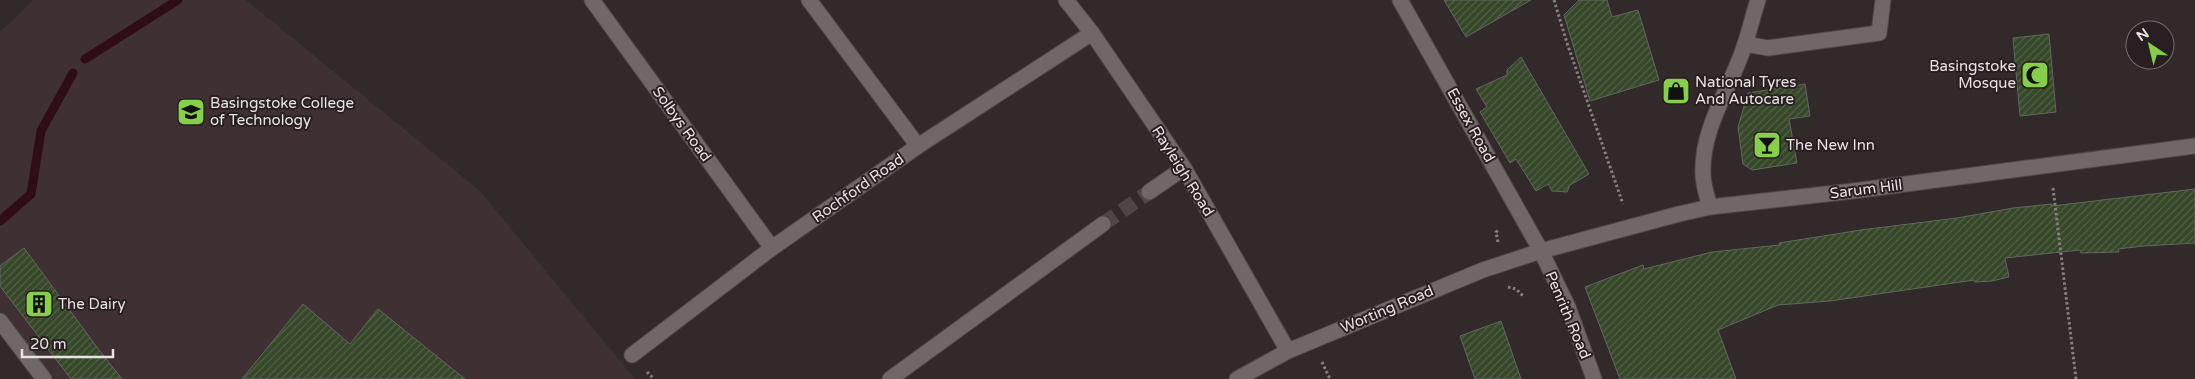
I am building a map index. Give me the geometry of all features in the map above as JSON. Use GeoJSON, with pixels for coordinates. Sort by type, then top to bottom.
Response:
{"type":"FeatureCollection","features":[{"type":"Feature","properties":{"kind":"street","name":"Solbys Road"},"geometry":{"type":"LineString","coordinates":[[592,0],[772,248]]}},
{"type":"Feature","properties":{"kind":"street"},"geometry":{"type":"LineString","coordinates":[[809,0],[918,146]]}},
{"type":"Feature","properties":{"kind":"street","name":"Rayleigh Road"},"geometry":{"type":"LineString","coordinates":[[1066,0],[1092,33],[1184,168],[1288,351]]}},
{"type":"Feature","properties":{"kind":"street","name":"Essex Road"},"geometry":{"type":"LineString","coordinates":[[1400,0],[1541,251]]}},
{"type":"Feature","properties":{"kind":"street"},"geometry":{"type":"LineString","coordinates":[[1710,207],[1703,174],[1704,154],[1715,117],[1745,44],[1749,25],[1758,0]]}},
{"type":"Feature","properties":{"kind":"street"},"geometry":{"type":"LineString","coordinates":[[1745,44],[1768,48],[1878,33],[1883,0]]}},
{"type":"Feature","properties":{"kind":"street","name":"Rochford Road"},"geometry":{"type":"LineString","coordinates":[[632,355],[772,248],[918,146],[1092,33]]}},
{"type":"Feature","properties":{"kind":"street","name":"Sarum Hill"},"geometry":{"type":"LineString","coordinates":[[1541,251],[1625,227],[1710,207],[1853,191],[2195,146]]}},
{"type":"Feature","properties":{"kind":"street"},"geometry":{"type":"LineString","coordinates":[[1149,192],[1184,168]]}},
{"type":"Feature","properties":{"kind":"street"},"geometry":{"type":"LineString","coordinates":[[890,379],[1103,224]]}},
{"type":"Feature","properties":{"kind":"street","name":"Worting Road"},"geometry":{"type":"LineString","coordinates":[[1238,379],[1288,351],[1456,280],[1541,251]]}},
{"type":"Feature","properties":{"kind":"street","name":"Penrith Road"},"geometry":{"type":"LineString","coordinates":[[1541,251],[1568,307],[1594,379]]}},
{"type":"Feature","properties":{"kind":"street"},"geometry":{"type":"LineString","coordinates":[[0,321],[44,379]]}},
{"type":"Feature","properties":{"kind":"path"},"geometry":{"type":"LineString","coordinates":[[1554,0],[1566,43],[1623,204]]}},
{"type":"Feature","properties":{"kind":"path"},"geometry":{"type":"LineString","coordinates":[[2053,186],[2076,379]]}},
{"type":"Feature","properties":{"kind":"path"},"geometry":{"type":"LineString","coordinates":[[1502,286],[1516,289],[1524,297]]}},
{"type":"Feature","properties":{"kind":"path"},"geometry":{"type":"LineString","coordinates":[[1320,358],[1330,379]]}},
{"type":"Feature","properties":{"kind":"shaded area","name":"Basingstoke College of Technology"},"geometry":{"type":"Polygon","coordinates":[[[33,0],[246,0],[480,191],[635,379],[45,379],[0,312],[0,32],[33,0]]]}},
{"type":"Feature","properties":{"kind":"building"},"geometry":{"type":"Polygon","coordinates":[[[1444,0],[1531,0],[1466,37],[1444,0]]]}},
{"type":"Feature","properties":{"kind":"building"},"geometry":{"type":"Polygon","coordinates":[[[1579,0],[1607,0],[1612,17],[1638,10],[1659,80],[1590,101],[1564,15],[1579,0]]]}},
{"type":"Feature","properties":{"kind":"building","name":"Basingstoke Mosque"},"geometry":{"type":"Polygon","coordinates":[[[2049,34],[2056,112],[2020,116],[2013,38],[2049,34]]]}},
{"type":"Feature","properties":{"kind":"building"},"geometry":{"type":"Polygon","coordinates":[[[1521,57],[1589,174],[1570,185],[1567,192],[1552,191],[1548,184],[1536,191],[1516,159],[1510,163],[1480,112],[1487,107],[1476,89],[1507,75],[1507,70],[1521,57]]]}},
{"type":"Feature","properties":{"kind":"building","name":"The New Inn"},"geometry":{"type":"Polygon","coordinates":[[[1805,84],[1810,116],[1789,119],[1797,163],[1752,170],[1743,164],[1738,127],[1748,93],[1805,84]]]}},
{"type":"Feature","properties":{"kind":"building"},"geometry":{"type":"Polygon","coordinates":[[[2195,189],[2195,243],[2118,249],[2119,252],[2081,253],[2080,250],[2005,258],[2009,277],[1992,281],[1975,282],[1974,280],[1830,301],[1778,305],[1718,330],[1736,379],[1620,379],[1585,287],[1643,265],[1644,269],[1712,252],[1780,245],[1779,243],[1957,218],[2013,208],[2052,204],[2052,206],[2195,189]]]}},
{"type":"Feature","properties":{"kind":"building","name":"The Dairy"},"geometry":{"type":"Polygon","coordinates":[[[24,248],[122,379],[71,379],[0,286],[0,266],[24,248]]]}},
{"type":"Feature","properties":{"kind":"building"},"geometry":{"type":"Polygon","coordinates":[[[303,304],[350,344],[378,309],[465,379],[242,379],[303,304]]]}},
{"type":"Feature","properties":{"kind":"building"},"geometry":{"type":"Polygon","coordinates":[[[1501,321],[1521,379],[1475,379],[1460,336],[1501,321]]]}},
{"type":"Feature","properties":{"kind":"waterway"},"geometry":{"type":"LineString","coordinates":[[85,59],[178,0]]}},
{"type":"Feature","properties":{"kind":"waterway"},"geometry":{"type":"LineString","coordinates":[[0,221],[31,194],[41,131],[73,73]]}},
{"type":"Feature","properties":{"kind":"tunnel"},"geometry":{"type":"LineString","coordinates":[[1103,224],[1149,192]]}},
{"type":"Feature","properties":{"kind":"place","name":"Basingstoke Mosque"},"geometry":{"type":"Point","coordinates":[2035,75]}},
{"type":"Feature","properties":{"kind":"place","name":"National Tyres And Autocare"},"geometry":{"type":"Point","coordinates":[1676,91]}},
{"type":"Feature","properties":{"kind":"place","name":"Basingstoke College of Technology"},"geometry":{"type":"Point","coordinates":[191,112]}},
{"type":"Feature","properties":{"kind":"place","name":"The New Inn"},"geometry":{"type":"Point","coordinates":[1767,145]}},
{"type":"Feature","properties":{"kind":"place","name":"The Dairy"},"geometry":{"type":"Point","coordinates":[39,304]}}]}
